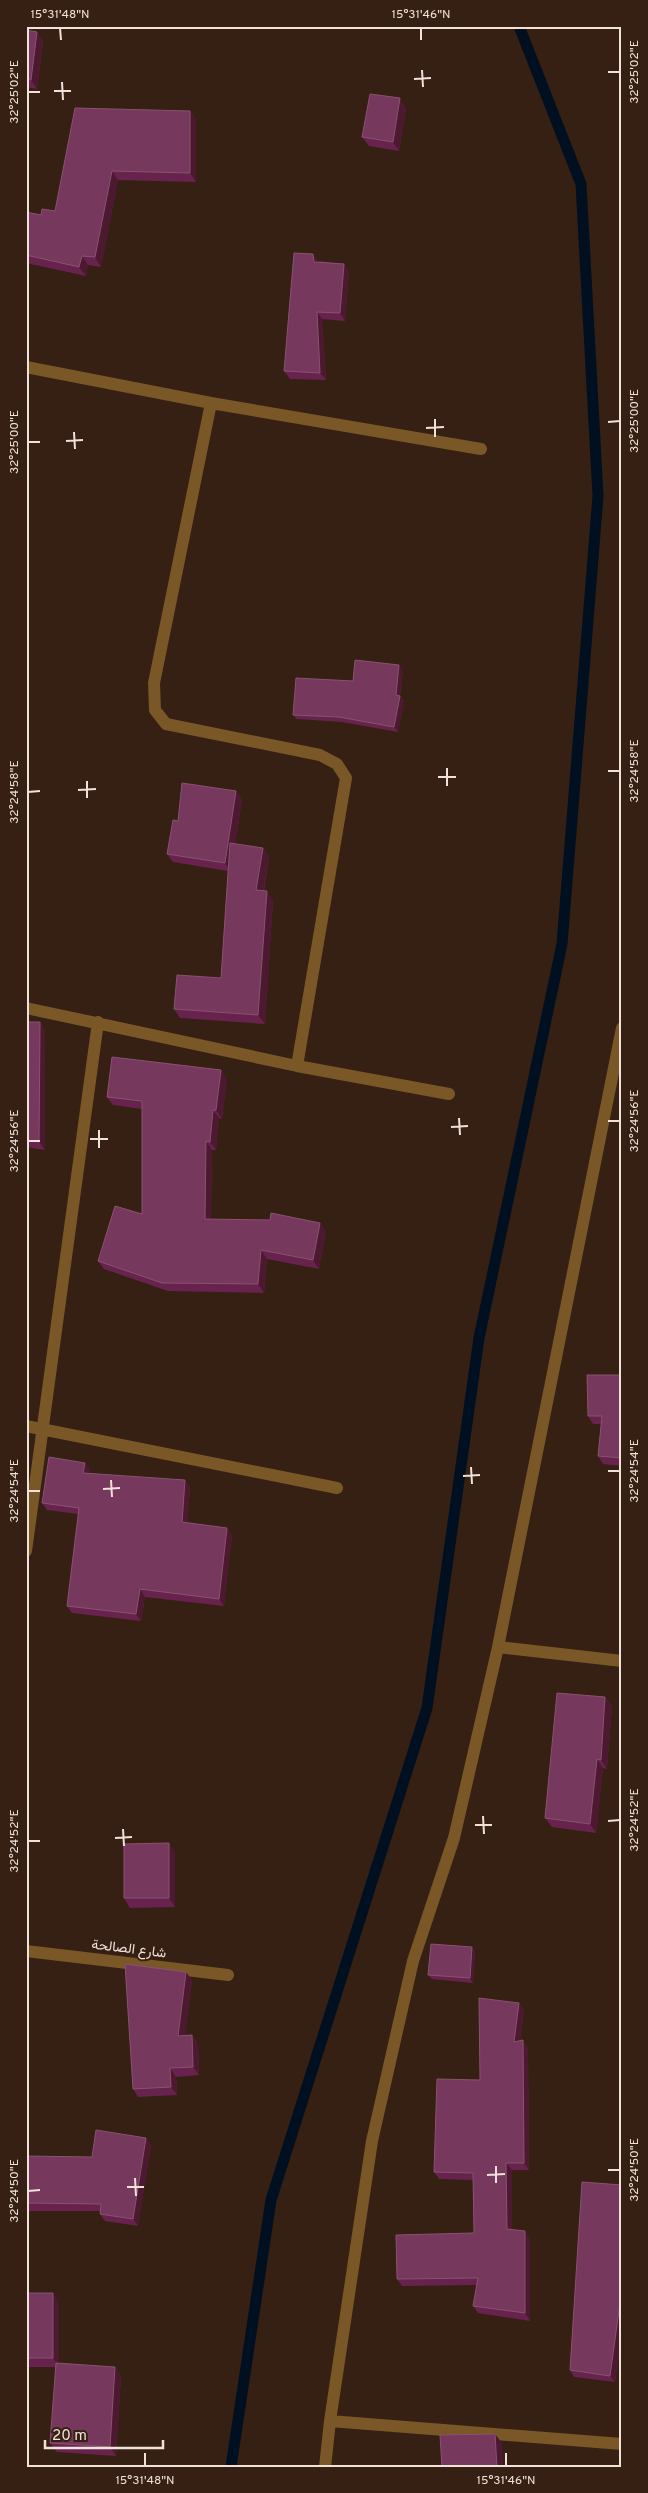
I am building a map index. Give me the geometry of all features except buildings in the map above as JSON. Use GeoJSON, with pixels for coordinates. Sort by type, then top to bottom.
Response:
{"type":"FeatureCollection","features":[{"type":"Feature","properties":{"kind":"street"},"geometry":{"type":"LineString","coordinates":[[26,367],[211,403],[481,449]]}},
{"type":"Feature","properties":{"kind":"street"},"geometry":{"type":"LineString","coordinates":[[211,403],[154,683],[155,710],[166,724],[320,754],[337,764],[346,778],[297,1066]]}},
{"type":"Feature","properties":{"kind":"street"},"geometry":{"type":"LineString","coordinates":[[26,1008],[297,1066],[449,1094]]}},
{"type":"Feature","properties":{"kind":"street"},"geometry":{"type":"LineString","coordinates":[[26,1551],[98,1022]]}},
{"type":"Feature","properties":{"kind":"street"},"geometry":{"type":"LineString","coordinates":[[326,2467],[330,2420],[372,2141],[413,1961],[454,1838],[498,1647],[622,1028]]}},
{"type":"Feature","properties":{"kind":"street"},"geometry":{"type":"LineString","coordinates":[[26,1426],[337,1488]]}},
{"type":"Feature","properties":{"kind":"street"},"geometry":{"type":"LineString","coordinates":[[498,1647],[622,1661]]}},
{"type":"Feature","properties":{"kind":"street","name":"شارع الصالحة"},"geometry":{"type":"LineString","coordinates":[[26,1951],[228,1975]]}},
{"type":"Feature","properties":{"kind":"street"},"geometry":{"type":"LineString","coordinates":[[330,2420],[622,2444]]}},
{"type":"Feature","properties":{"kind":"waterway"},"geometry":{"type":"LineString","coordinates":[[231,2467],[271,2200],[427,1708],[479,1338],[562,944],[598,496],[581,184],[519,26]]}}]}
